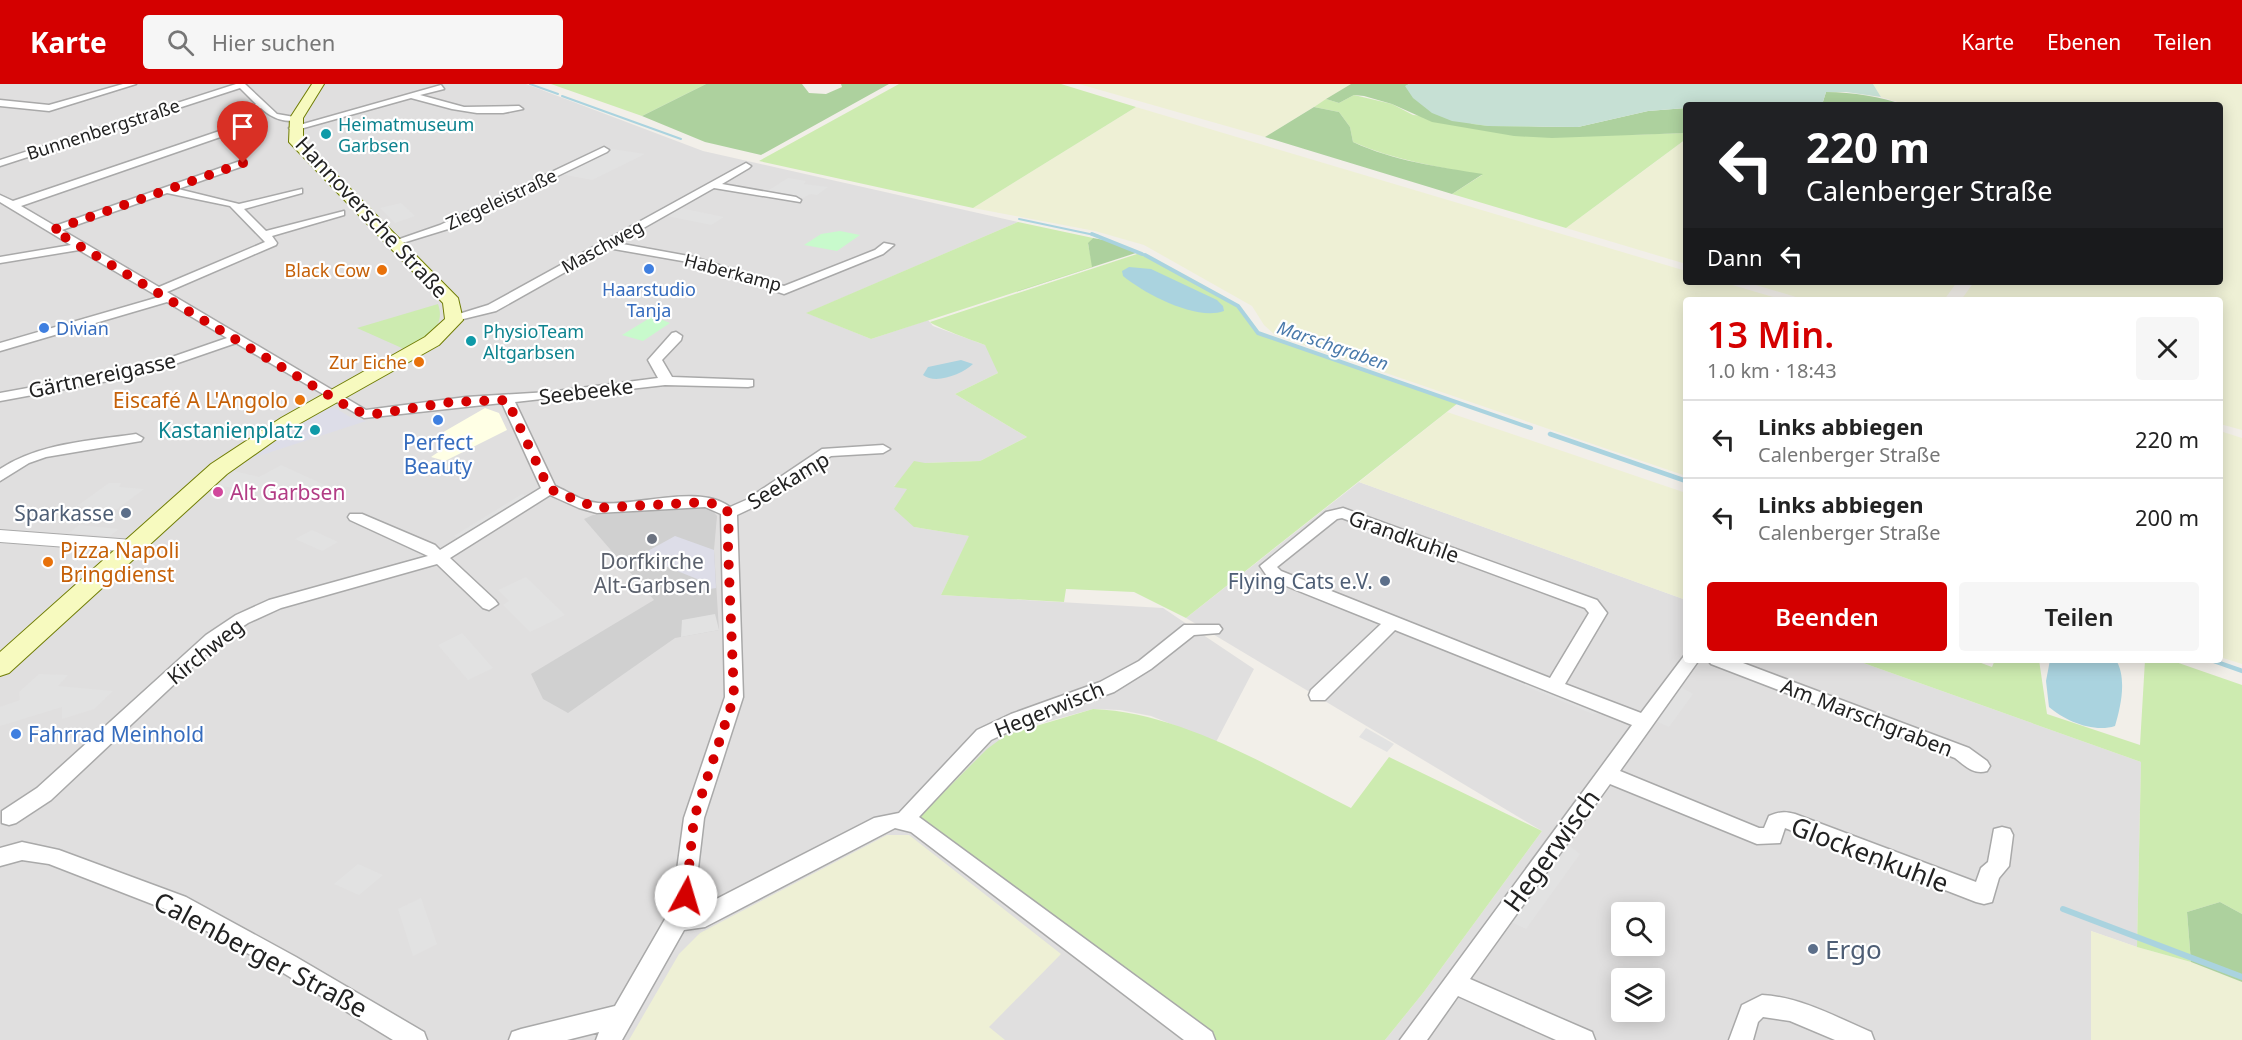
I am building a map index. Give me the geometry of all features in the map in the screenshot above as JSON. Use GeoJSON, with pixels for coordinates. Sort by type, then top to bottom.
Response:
{"type":"FeatureCollection","features":[{"type":"Feature","properties":{"kind":"main road","name":"Hannoversche Straße"},"geometry":{"type":"LineString","coordinates":[[0,667],[195,489],[240,454],[333,396],[432,340],[452,324],[455,317],[452,302],[296,142],[294,123],[318,84]]}},
{"type":"Feature","properties":{"kind":"street"},"geometry":{"type":"LineString","coordinates":[[0,103],[49,108],[132,84]]}},
{"type":"Feature","properties":{"kind":"street"},"geometry":{"type":"LineString","coordinates":[[241,85],[277,117],[294,123],[441,87]]}},
{"type":"Feature","properties":{"kind":"street","name":"Bunnenbergstraße"},"geometry":{"type":"LineString","coordinates":[[0,163],[241,85]]}},
{"type":"Feature","properties":{"kind":"street"},"geometry":{"type":"LineString","coordinates":[[411,94],[447,107],[483,113],[519,109]]}},
{"type":"Feature","properties":{"kind":"street"},"geometry":{"type":"LineString","coordinates":[[13,205],[252,123],[259,118],[252,109],[262,105]]}},
{"type":"Feature","properties":{"kind":"street","name":"Ziegeleistraße"},"geometry":{"type":"LineString","coordinates":[[396,242],[444,227],[604,150]]}},
{"type":"Feature","properties":{"kind":"street"},"geometry":{"type":"LineString","coordinates":[[53,230],[243,163]]}},
{"type":"Feature","properties":{"kind":"street","name":"Maschweg"},"geometry":{"type":"LineString","coordinates":[[455,317],[492,308],[746,166]]}},
{"type":"Feature","properties":{"kind":"street"},"geometry":{"type":"LineString","coordinates":[[712,185],[796,200]]}},
{"type":"Feature","properties":{"kind":"street"},"geometry":{"type":"LineString","coordinates":[[0,347],[99,320],[163,295],[272,243],[238,207],[226,202],[167,190]]}},
{"type":"Feature","properties":{"kind":"street"},"geometry":{"type":"LineString","coordinates":[[238,207],[298,191]]}},
{"type":"Feature","properties":{"kind":"street"},"geometry":{"type":"LineString","coordinates":[[0,198],[355,411],[368,414],[448,403],[507,400],[549,489],[597,508],[706,502],[722,506],[729,513],[728,548],[734,697],[694,818],[686,896],[678,921],[608,1040]]}},
{"type":"Feature","properties":{"kind":"street"},"geometry":{"type":"LineString","coordinates":[[265,235],[340,213]]}},
{"type":"Feature","properties":{"kind":"street","name":"Haberkamp"},"geometry":{"type":"LineString","coordinates":[[607,244],[690,259],[784,290],[879,252],[888,245]]}},
{"type":"Feature","properties":{"kind":"street"},"geometry":{"type":"LineString","coordinates":[[0,260],[81,246]]}},
{"type":"Feature","properties":{"kind":"street","name":"Seebeeke"},"geometry":{"type":"LineString","coordinates":[[665,381],[665,375],[655,360],[658,354],[673,345],[676,336]]}},
{"type":"Feature","properties":{"kind":"street","name":"Gärtnereigasse"},"geometry":{"type":"LineString","coordinates":[[0,397],[146,370],[237,339]]}},
{"type":"Feature","properties":{"kind":"street","name":"Seebeeke"},"geometry":{"type":"LineString","coordinates":[[507,400],[665,381],[748,382]]}},
{"type":"Feature","properties":{"kind":"street"},"geometry":{"type":"LineString","coordinates":[[0,476],[24,460],[43,453],[136,438]]}},
{"type":"Feature","properties":{"kind":"street","name":"Seekamp"},"geometry":{"type":"LineString","coordinates":[[729,513],[751,503],[827,452],[883,449]]}},
{"type":"Feature","properties":{"kind":"street","name":"Kirchweg"},"geometry":{"type":"LineString","coordinates":[[9,817],[44,794],[212,639],[242,619],[275,604],[413,567],[440,557],[549,489]]}},
{"type":"Feature","properties":{"kind":"street","name":"Grandkuhle"},"geometry":{"type":"LineString","coordinates":[[1554,687],[1598,613],[1591,604],[1344,513],[1332,515],[1268,566],[1275,575],[1393,622],[1554,687],[1644,723]]}},
{"type":"Feature","properties":{"kind":"street"},"geometry":{"type":"LineString","coordinates":[[356,517],[429,548],[489,604]]}},
{"type":"Feature","properties":{"kind":"street"},"geometry":{"type":"LineString","coordinates":[[0,536],[133,546]]}},
{"type":"Feature","properties":{"kind":"street"},"geometry":{"type":"LineString","coordinates":[[1318,695],[1393,622]]}},
{"type":"Feature","properties":{"kind":"street","name":"Hegerwisch"},"geometry":{"type":"LineString","coordinates":[[905,821],[913,808],[984,735],[1018,719],[1107,687],[1145,665],[1190,629],[1213,629]]}},
{"type":"Feature","properties":{"kind":"street","name":"Hegerwisch"},"geometry":{"type":"LineString","coordinates":[[1412,1040],[1688,663]]}},
{"type":"Feature","properties":{"kind":"street","name":"Am Marschgraben"},"geometry":{"type":"LineString","coordinates":[[1725,663],[1962,753],[1980,766]]}},
{"type":"Feature","properties":{"kind":"street","name":"Glockenkuhle"},"geometry":{"type":"LineString","coordinates":[[1606,774],[1757,836],[1772,837],[1776,822],[1783,819],[1795,822],[1984,895],[1989,874],[1998,866],[2002,835]]}},
{"type":"Feature","properties":{"kind":"street"},"geometry":{"type":"LineString","coordinates":[[678,921],[697,920],[881,824],[905,821],[917,825],[1203,1040]]}},
{"type":"Feature","properties":{"kind":"street","name":"Calenberger Straße"},"geometry":{"type":"LineString","coordinates":[[0,857],[22,851],[51,856],[178,904],[416,1040]]}},
{"type":"Feature","properties":{"kind":"street"},"geometry":{"type":"LineString","coordinates":[[1454,983],[1583,1040]]}},
{"type":"Feature","properties":{"kind":"street"},"geometry":{"type":"LineString","coordinates":[[1741,1040],[1750,1013],[1754,1008],[1769,1005],[1785,1009],[1862,1040]]}},
{"type":"Feature","properties":{"kind":"street"},"geometry":{"type":"LineString","coordinates":[[521,1040],[623,1015]]}},
{"type":"Feature","properties":{"kind":"shaded area"},"geometry":{"type":"Polygon","coordinates":[[[0,84],[526,84],[703,151],[1018,222],[807,313],[871,339],[928,320],[933,326],[985,345],[994,359],[998,373],[955,394],[1027,437],[980,461],[925,463],[894,486],[907,489],[914,527],[970,536],[941,595],[1163,608],[1254,669],[1216,742],[1151,716],[1120,710],[1093,709],[1032,726],[1202,1040],[0,1040],[0,84]]]}},
{"type":"Feature","properties":{"kind":"shaded area"},"geometry":{"type":"Polygon","coordinates":[[[1079,84],[1351,84],[1265,137],[1079,84]]]}},
{"type":"Feature","properties":{"kind":"shaded area"},"geometry":{"type":"Polygon","coordinates":[[[1409,84],[1873,84],[1881,97],[1846,92],[1826,92],[1823,102],[1683,102],[1683,108],[1648,111],[1578,127],[1488,126],[1452,121],[1432,113],[1413,98],[1405,86],[1409,84]]]}},
{"type":"Feature","properties":{"kind":"shaded area"},"geometry":{"type":"Polygon","coordinates":[[[1873,84],[2242,84],[2242,430],[2223,425],[2223,297],[1963,297],[1972,285],[2223,285],[2223,102],[1897,102],[1881,97],[1873,84]]]}},
{"type":"Feature","properties":{"kind":"shaded area"},"geometry":{"type":"Polygon","coordinates":[[[1136,107],[1683,270],[1683,285],[1732,285],[1773,297],[1683,297],[1683,475],[1275,335],[1264,325],[1252,306],[1144,245],[1095,231],[973,208],[1136,107]]]}},
{"type":"Feature","properties":{"kind":"shaded area"},"geometry":{"type":"Polygon","coordinates":[[[1683,141],[1683,263],[1566,228],[1683,141]]]}},
{"type":"Feature","properties":{"kind":"shaded area"},"geometry":{"type":"Polygon","coordinates":[[[612,149],[645,154],[592,180],[559,174],[612,149]]]}},
{"type":"Feature","properties":{"kind":"shaded area"},"geometry":{"type":"Polygon","coordinates":[[[788,178],[806,181],[804,184],[828,187],[817,195],[810,194],[803,198],[766,192],[788,178]]]}},
{"type":"Feature","properties":{"kind":"shaded area"},"geometry":{"type":"Polygon","coordinates":[[[401,203],[415,216],[395,223],[380,208],[401,203]]]}},
{"type":"Feature","properties":{"kind":"shaded area"},"geometry":{"type":"Polygon","coordinates":[[[680,208],[724,217],[711,225],[666,216],[680,208]]]}},
{"type":"Feature","properties":{"kind":"shaded area"},"geometry":{"type":"Polygon","coordinates":[[[1756,285],[1955,285],[1946,297],[1796,297],[1756,285]]]}},
{"type":"Feature","properties":{"kind":"shaded area"},"geometry":{"type":"Polygon","coordinates":[[[485,408],[499,413],[507,430],[445,461],[431,457],[450,444],[433,438],[485,408]]]}},
{"type":"Feature","properties":{"kind":"shaded area","name":"Kastanienplatz"},"geometry":{"type":"Polygon","coordinates":[[[322,409],[337,409],[350,417],[366,421],[246,460],[322,409]]]}},
{"type":"Feature","properties":{"kind":"shaded area"},"geometry":{"type":"Polygon","coordinates":[[[1447,412],[1683,492],[1683,599],[1359,482],[1447,412]]]}},
{"type":"Feature","properties":{"kind":"shaded area"},"geometry":{"type":"Polygon","coordinates":[[[2223,432],[2242,438],[2242,664],[2223,658],[2223,432]]]}},
{"type":"Feature","properties":{"kind":"shaded area"},"geometry":{"type":"Polygon","coordinates":[[[281,465],[327,486],[315,496],[217,486],[234,471],[259,477],[281,465]]]}},
{"type":"Feature","properties":{"kind":"shaded area"},"geometry":{"type":"Polygon","coordinates":[[[1359,482],[1683,599],[1683,663],[1863,663],[2141,762],[2137,947],[2091,931],[2091,1040],[1385,1040],[1423,993],[1542,831],[1186,618],[1359,482]]]}},
{"type":"Feature","properties":{"kind":"shaded area"},"geometry":{"type":"Polygon","coordinates":[[[109,483],[121,483],[119,487],[144,489],[117,509],[77,506],[109,483]]]}},
{"type":"Feature","properties":{"kind":"shaded area"},"geometry":{"type":"Polygon","coordinates":[[[522,494],[529,497],[461,539],[454,536],[522,494]]]}},
{"type":"Feature","properties":{"kind":"shaded area"},"geometry":{"type":"Polygon","coordinates":[[[704,507],[712,510],[717,516],[714,550],[719,630],[675,638],[568,713],[543,699],[531,674],[654,600],[584,519],[593,515],[704,507]]]}},
{"type":"Feature","properties":{"kind":"shaded area","name":"Sparkasse"},"geometry":{"type":"Polygon","coordinates":[[[79,525],[119,529],[110,536],[69,533],[79,525]]]}},
{"type":"Feature","properties":{"kind":"shaded area"},"geometry":{"type":"Polygon","coordinates":[[[312,530],[338,542],[322,551],[295,539],[312,530]]]}},
{"type":"Feature","properties":{"kind":"shaded area"},"geometry":{"type":"Polygon","coordinates":[[[675,536],[714,550],[716,588],[703,590],[702,581],[660,564],[646,552],[675,536]]]}},
{"type":"Feature","properties":{"kind":"shaded area"},"geometry":{"type":"Polygon","coordinates":[[[81,551],[95,552],[100,562],[91,571],[64,569],[68,566],[62,565],[81,551]]]}},
{"type":"Feature","properties":{"kind":"shaded area"},"geometry":{"type":"Polygon","coordinates":[[[526,577],[565,615],[530,632],[503,605],[509,601],[498,590],[526,577]]]}},
{"type":"Feature","properties":{"kind":"shaded area"},"geometry":{"type":"Polygon","coordinates":[[[715,614],[719,630],[681,637],[682,620],[715,614]]]}},
{"type":"Feature","properties":{"kind":"shaded area"},"geometry":{"type":"Polygon","coordinates":[[[462,633],[493,668],[468,680],[438,645],[462,633]]]}},
{"type":"Feature","properties":{"kind":"shaded area"},"geometry":{"type":"Polygon","coordinates":[[[39,674],[68,675],[58,686],[113,691],[94,709],[62,719],[62,707],[0,726],[0,707],[20,700],[19,692],[39,674]]]}},
{"type":"Feature","properties":{"kind":"shaded area"},"geometry":{"type":"Polygon","coordinates":[[[1506,674],[1601,713],[1593,714],[1511,680],[1506,674]]]}},
{"type":"Feature","properties":{"kind":"shaded area"},"geometry":{"type":"Polygon","coordinates":[[[1681,687],[1693,694],[1669,727],[1656,721],[1681,687]]]}},
{"type":"Feature","properties":{"kind":"shaded area"},"geometry":{"type":"Polygon","coordinates":[[[1366,728],[1394,744],[1387,752],[1359,737],[1366,728]]]}},
{"type":"Feature","properties":{"kind":"shaded area"},"geometry":{"type":"Polygon","coordinates":[[[887,835],[909,835],[1061,954],[989,1027],[1005,1040],[629,1040],[679,954],[700,933],[887,835]]]}},
{"type":"Feature","properties":{"kind":"shaded area"},"geometry":{"type":"Polygon","coordinates":[[[1567,844],[1580,854],[1526,929],[1511,922],[1567,844]]]}},
{"type":"Feature","properties":{"kind":"shaded area"},"geometry":{"type":"Polygon","coordinates":[[[358,864],[383,875],[359,895],[334,884],[358,864]]]}},
{"type":"Feature","properties":{"kind":"shaded area"},"geometry":{"type":"Polygon","coordinates":[[[421,898],[437,944],[413,956],[398,909],[421,898]]]}},
{"type":"Feature","properties":{"kind":"shaded area"},"geometry":{"type":"Polygon","coordinates":[[[2091,931],[2191,962],[2242,982],[2242,1040],[2091,1040],[2091,931]]]}},
{"type":"Feature","properties":{"kind":"green space"},"geometry":{"type":"Polygon","coordinates":[[[551,84],[706,84],[642,116],[551,84]]]}},
{"type":"Feature","properties":{"kind":"green space"},"geometry":{"type":"Polygon","coordinates":[[[706,84],[802,84],[809,93],[826,94],[842,87],[841,84],[889,84],[761,155],[705,142],[642,116],[706,84]]]}},
{"type":"Feature","properties":{"kind":"green space"},"geometry":{"type":"Polygon","coordinates":[[[899,84],[1061,84],[1136,107],[973,208],[759,161],[899,84]]]}},
{"type":"Feature","properties":{"kind":"green space"},"geometry":{"type":"Polygon","coordinates":[[[1351,84],[1409,84],[1406,86],[1472,124],[1488,126],[1578,127],[1648,111],[1683,108],[1683,133],[1552,138],[1514,136],[1432,122],[1392,104],[1364,96],[1354,95],[1339,103],[1326,99],[1351,84]]]}},
{"type":"Feature","properties":{"kind":"green space"},"geometry":{"type":"Polygon","coordinates":[[[1826,92],[1847,93],[1894,102],[1823,102],[1826,92]]]}},
{"type":"Feature","properties":{"kind":"green space"},"geometry":{"type":"Polygon","coordinates":[[[1354,95],[1392,104],[1413,115],[1624,135],[1683,133],[1683,141],[1566,228],[1452,194],[1482,175],[1400,158],[1353,142],[1350,127],[1339,112],[1314,107],[1326,99],[1339,103],[1354,95]]]}},
{"type":"Feature","properties":{"kind":"green space"},"geometry":{"type":"Polygon","coordinates":[[[1314,107],[1339,112],[1350,127],[1353,142],[1369,149],[1417,162],[1483,174],[1452,194],[1265,137],[1314,107]]]}},
{"type":"Feature","properties":{"kind":"green space"},"geometry":{"type":"Polygon","coordinates":[[[1018,222],[1093,238],[1088,244],[1093,267],[871,339],[806,313],[1018,222]]]}},
{"type":"Feature","properties":{"kind":"green space"},"geometry":{"type":"Polygon","coordinates":[[[840,231],[860,235],[837,251],[804,245],[821,234],[840,231]]]}},
{"type":"Feature","properties":{"kind":"green space"},"geometry":{"type":"Polygon","coordinates":[[[1093,238],[1115,242],[1139,252],[928,320],[1092,267],[1088,243],[1093,238]]]}},
{"type":"Feature","properties":{"kind":"green space"},"geometry":{"type":"Polygon","coordinates":[[[1140,253],[1238,306],[1258,333],[1458,403],[1186,618],[1134,592],[1066,589],[1064,602],[941,595],[969,536],[914,527],[894,509],[907,489],[894,487],[914,461],[925,463],[980,461],[1027,437],[955,394],[998,373],[985,345],[930,322],[1140,253]]]}},
{"type":"Feature","properties":{"kind":"green space"},"geometry":{"type":"Polygon","coordinates":[[[438,304],[439,320],[432,332],[404,349],[357,328],[438,304]]]}},
{"type":"Feature","properties":{"kind":"green space"},"geometry":{"type":"Polygon","coordinates":[[[653,316],[670,323],[643,341],[622,335],[653,316]]]}},
{"type":"Feature","properties":{"kind":"green space"},"geometry":{"type":"Polygon","coordinates":[[[1863,663],[1981,663],[1992,667],[1994,663],[2039,663],[2047,714],[2140,745],[2145,663],[2179,663],[2242,685],[2242,914],[2220,902],[2187,912],[2191,962],[2137,947],[2141,762],[1863,663]]]}},
{"type":"Feature","properties":{"kind":"green space"},"geometry":{"type":"Polygon","coordinates":[[[1093,709],[1160,720],[1193,731],[1258,760],[1351,808],[1389,757],[1542,831],[1423,993],[1385,1040],[1202,1040],[919,817],[987,749],[1006,735],[1093,709]]]}},
{"type":"Feature","properties":{"kind":"green space"},"geometry":{"type":"Polygon","coordinates":[[[2220,902],[2242,914],[2242,982],[2191,962],[2187,912],[2220,902]]]}},
{"type":"Feature","properties":{"kind":"water"},"geometry":{"type":"Polygon","coordinates":[[[1129,267],[1151,269],[1217,300],[1223,306],[1224,311],[1200,312],[1157,298],[1123,276],[1122,271],[1129,267]]]}},
{"type":"Feature","properties":{"kind":"water"},"geometry":{"type":"Polygon","coordinates":[[[961,360],[973,364],[942,379],[928,378],[923,375],[928,367],[961,360]]]}},
{"type":"Feature","properties":{"kind":"water"},"geometry":{"type":"Polygon","coordinates":[[[2049,663],[2117,663],[2122,684],[2121,701],[2115,726],[2089,727],[2063,717],[2049,707],[2046,681],[2049,663]]]}},
{"type":"Feature","properties":{"kind":"waterway","name":"Marschgraben"},"geometry":{"type":"LineString","coordinates":[[530,84],[558,94]]}},
{"type":"Feature","properties":{"kind":"waterway","name":"Marschgraben"},"geometry":{"type":"LineString","coordinates":[[562,96],[681,139]]}},
{"type":"Feature","properties":{"kind":"waterway","name":"Marschgraben"},"geometry":{"type":"LineString","coordinates":[[1019,219],[1095,235]]}},
{"type":"Feature","properties":{"kind":"waterway","name":"Marschgraben"},"geometry":{"type":"LineString","coordinates":[[1095,235],[1099,236]]}},
{"type":"Feature","properties":{"kind":"waterway","name":"Marschgraben"},"geometry":{"type":"LineString","coordinates":[[1095,235],[1142,254]]}},
{"type":"Feature","properties":{"kind":"waterway","name":"Marschgraben"},"geometry":{"type":"LineString","coordinates":[[1145,255],[1238,306],[1258,333],[1531,428]]}},
{"type":"Feature","properties":{"kind":"waterway","name":"Marschgraben"},"geometry":{"type":"LineString","coordinates":[[1550,434],[1683,480]]}},
{"type":"Feature","properties":{"kind":"waterway","name":"Marschgraben"},"geometry":{"type":"LineString","coordinates":[[2219,663],[2242,671]]}},
{"type":"Feature","properties":{"kind":"waterway"},"geometry":{"type":"LineString","coordinates":[[2063,909],[2242,977]]}},
{"type":"Feature","properties":{"kind":"place","name":"Heimatmuseum Garbsen"},"geometry":{"type":"Point","coordinates":[326,134]}},
{"type":"Feature","properties":{"kind":"place","name":"Haarstudio Tanja"},"geometry":{"type":"Point","coordinates":[649,269]}},
{"type":"Feature","properties":{"kind":"place","name":"Black Cow"},"geometry":{"type":"Point","coordinates":[382,270]}},
{"type":"Feature","properties":{"kind":"place","name":"Divian"},"geometry":{"type":"Point","coordinates":[44,328]}},
{"type":"Feature","properties":{"kind":"place","name":"PhysioTeam Altgarbsen"},"geometry":{"type":"Point","coordinates":[471,341]}},
{"type":"Feature","properties":{"kind":"place","name":"Zur Eiche"},"geometry":{"type":"Point","coordinates":[419,362]}},
{"type":"Feature","properties":{"kind":"place","name":"Eiscafé A L'Angolo"},"geometry":{"type":"Point","coordinates":[300,400]}},
{"type":"Feature","properties":{"kind":"place","name":"Perfect Beauty"},"geometry":{"type":"Point","coordinates":[438,420]}},
{"type":"Feature","properties":{"kind":"place","name":"Kastanienplatz"},"geometry":{"type":"Point","coordinates":[315,430]}},
{"type":"Feature","properties":{"kind":"place","name":"Alt Garbsen"},"geometry":{"type":"Point","coordinates":[218,492]}},
{"type":"Feature","properties":{"kind":"place","name":"Sparkasse"},"geometry":{"type":"Point","coordinates":[126,513]}},
{"type":"Feature","properties":{"kind":"place","name":"Dorfkirche Alt-Garbsen"},"geometry":{"type":"Point","coordinates":[652,539]}},
{"type":"Feature","properties":{"kind":"place","name":"Pizza Napoli Bringdienst"},"geometry":{"type":"Point","coordinates":[48,562]}},
{"type":"Feature","properties":{"kind":"place","name":"Flying Cats e.V."},"geometry":{"type":"Point","coordinates":[1385,581]}},
{"type":"Feature","properties":{"kind":"place","name":"Fahrrad Meinhold"},"geometry":{"type":"Point","coordinates":[16,734]}},
{"type":"Feature","properties":{"kind":"place","name":"Ergo"},"geometry":{"type":"Point","coordinates":[1813,949]}},
{"type":"Feature","properties":{"kind":"route"},"geometry":{"type":"LineString","coordinates":[[243,163],[90,219],[53,230],[355,411],[375,414],[452,402],[507,400],[549,489],[597,508],[706,502],[726,508],[729,513],[730,527],[728,548],[734,697],[694,818],[686,896]]}}]}
